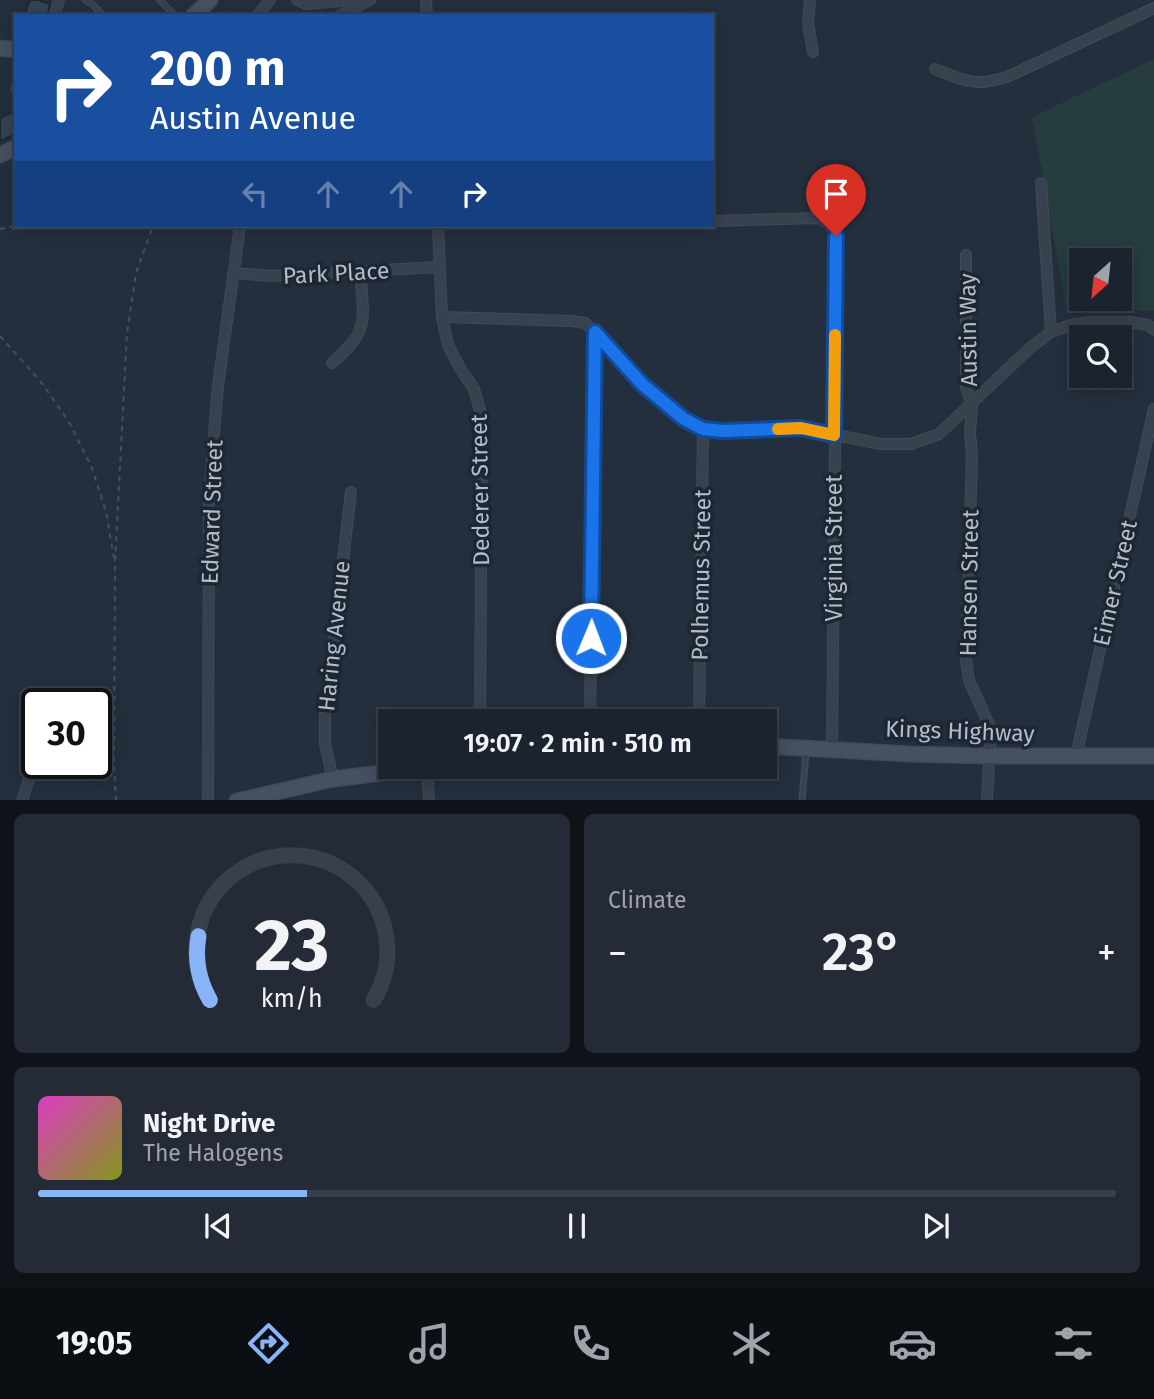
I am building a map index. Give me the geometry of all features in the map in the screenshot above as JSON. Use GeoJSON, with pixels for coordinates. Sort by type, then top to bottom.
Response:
{"type":"FeatureCollection","features":[{"type":"Feature","properties":{"kind":"street"},"geometry":{"type":"LineString","coordinates":[[195,14],[210,0]]}},
{"type":"Feature","properties":{"kind":"street"},"geometry":{"type":"LineString","coordinates":[[259,14],[270,0]]}},
{"type":"Feature","properties":{"kind":"street"},"geometry":{"type":"LineString","coordinates":[[300,2],[354,0]]}},
{"type":"Feature","properties":{"kind":"street"},"geometry":{"type":"LineString","coordinates":[[343,14],[370,0]]}},
{"type":"Feature","properties":{"kind":"street"},"geometry":{"type":"LineString","coordinates":[[810,0],[808,23],[813,52]]}},
{"type":"Feature","properties":{"kind":"street"},"geometry":{"type":"LineString","coordinates":[[935,69],[968,81],[983,82],[1007,77],[1154,8]]}},
{"type":"Feature","properties":{"kind":"street"},"geometry":{"type":"LineString","coordinates":[[1041,183],[1051,332]]}},
{"type":"Feature","properties":{"kind":"street","name":"Virginia Street"},"geometry":{"type":"LineString","coordinates":[[714,221],[818,218],[829,224],[836,236],[832,749]]}},
{"type":"Feature","properties":{"kind":"street","name":"Edward Street"},"geometry":{"type":"LineString","coordinates":[[208,800],[209,496],[218,386],[240,228]]}},
{"type":"Feature","properties":{"kind":"street","name":"Dederer Street"},"geometry":{"type":"LineString","coordinates":[[438,228],[442,317],[448,345],[474,388],[482,417],[480,709]]}},
{"type":"Feature","properties":{"kind":"street","name":"Austin Way"},"geometry":{"type":"LineString","coordinates":[[966,255],[965,388],[972,405]]}},
{"type":"Feature","properties":{"kind":"street","name":"Park Place"},"geometry":{"type":"LineString","coordinates":[[234,273],[271,276],[439,267]]}},
{"type":"Feature","properties":{"kind":"street"},"geometry":{"type":"LineString","coordinates":[[332,363],[349,347],[360,331],[360,272]]}},
{"type":"Feature","properties":{"kind":"street"},"geometry":{"type":"LineString","coordinates":[[442,317],[585,323],[642,384],[684,419],[703,429],[723,431],[801,428],[881,444],[911,444],[939,435],[1030,348],[1051,332],[1089,322],[1130,322],[1148,325],[1154,330]]}},
{"type":"Feature","properties":{"kind":"street"},"geometry":{"type":"LineString","coordinates":[[590,709],[595,332]]}},
{"type":"Feature","properties":{"kind":"street","name":"Hansen Street"},"geometry":{"type":"LineString","coordinates":[[972,405],[966,660],[970,680],[990,729],[987,800]]}},
{"type":"Feature","properties":{"kind":"street","name":"Eimer Street"},"geometry":{"type":"LineString","coordinates":[[1076,756],[1154,409]]}},
{"type":"Feature","properties":{"kind":"street","name":"Polhemus Street"},"geometry":{"type":"LineString","coordinates":[[699,709],[703,429]]}},
{"type":"Feature","properties":{"kind":"street","name":"Haring Avenue"},"geometry":{"type":"LineString","coordinates":[[333,779],[325,744],[325,716],[351,492]]}},
{"type":"Feature","properties":{"kind":"street","name":"Kings Highway"},"geometry":{"type":"LineString","coordinates":[[777,747],[909,754],[1154,757]]}},
{"type":"Feature","properties":{"kind":"street"},"geometry":{"type":"LineString","coordinates":[[237,800],[333,779],[378,774]]}},
{"type":"Feature","properties":{"kind":"street"},"geometry":{"type":"LineString","coordinates":[[22,800],[30,779]]}},
{"type":"Feature","properties":{"kind":"street"},"geometry":{"type":"LineString","coordinates":[[429,800],[431,779]]}},
{"type":"Feature","properties":{"kind":"lane"},"geometry":{"type":"LineString","coordinates":[[85,0],[102,14]]}},
{"type":"Feature","properties":{"kind":"lane"},"geometry":{"type":"LineString","coordinates":[[160,0],[173,14]]}},
{"type":"Feature","properties":{"kind":"lane"},"geometry":{"type":"LineString","coordinates":[[802,800],[806,748]]}},
{"type":"Feature","properties":{"kind":"path"},"geometry":{"type":"LineString","coordinates":[[228,14],[232,10]]}},
{"type":"Feature","properties":{"kind":"path"},"geometry":{"type":"LineString","coordinates":[[116,800],[115,563],[127,333],[136,273],[152,228]]}},
{"type":"Feature","properties":{"kind":"path"},"geometry":{"type":"LineString","coordinates":[[0,336],[41,382],[69,422],[92,468],[106,512],[115,563]]}},
{"type":"Feature","properties":{"kind":"green space"},"geometry":{"type":"Polygon","coordinates":[[[1154,59],[1154,311],[1132,310],[1132,248],[1069,248],[1069,306],[1066,306],[1032,117],[1154,59]]]}},
{"type":"Feature","properties":{"kind":"building"},"geometry":{"type":"Polygon","coordinates":[[[30,0],[50,4],[48,14],[25,14],[30,0]]]}},
{"type":"Feature","properties":{"kind":"building"},"geometry":{"type":"Polygon","coordinates":[[[14,111],[14,135],[0,141],[0,118],[14,111]]]}},
{"type":"Feature","properties":{"kind":"slow traffic"},"geometry":{"type":"LineString","coordinates":[[778,429],[801,428],[834,435],[835,335]]}},
{"type":"Feature","properties":{"kind":"route"},"geometry":{"type":"LineString","coordinates":[[591,638],[595,332],[642,384],[684,419],[703,429],[723,431],[801,428],[834,435],[836,236]]}}]}
